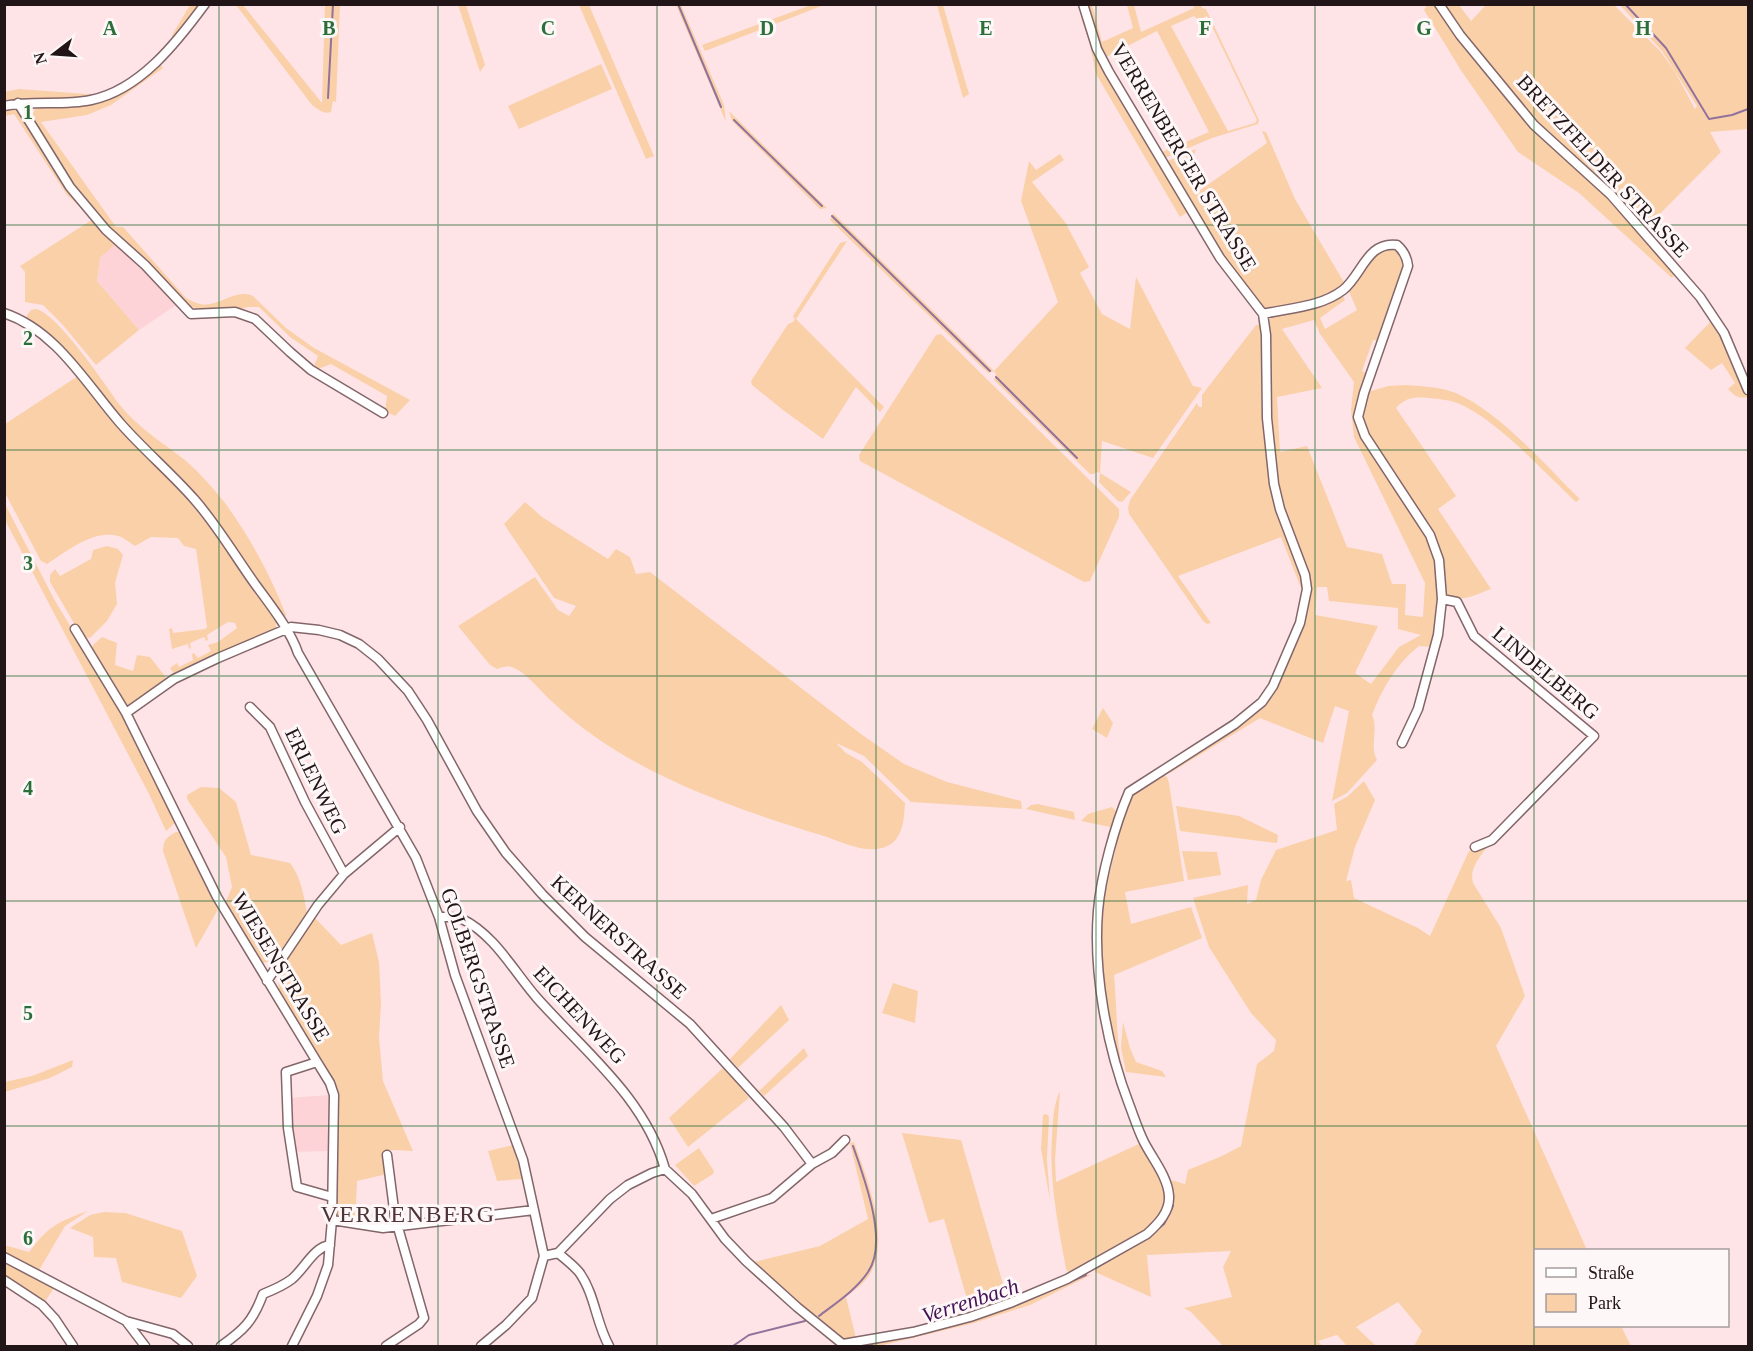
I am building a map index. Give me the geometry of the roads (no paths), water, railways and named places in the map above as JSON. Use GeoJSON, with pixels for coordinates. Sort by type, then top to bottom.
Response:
{"type":"FeatureCollection","features":[{"type":"Feature","properties":{"kind":"street"},"geometry":{"type":"LineString","coordinates":[[4,106],[18,103],[90,101],[107,96],[135,79],[159,59],[205,4]]}},
{"type":"Feature","properties":{"kind":"street","name":"VERRENBERGER STRASSE"},"geometry":{"type":"LineString","coordinates":[[1083,4],[1097,49],[1109,72],[1220,258],[1263,314]]}},
{"type":"Feature","properties":{"kind":"street","name":"BRETZFELDER STRASSE"},"geometry":{"type":"LineString","coordinates":[[1439,4],[1460,35],[1534,125],[1611,195],[1700,297],[1724,333],[1749,390]]}},
{"type":"Feature","properties":{"kind":"street"},"geometry":{"type":"LineString","coordinates":[[18,103],[70,187],[99,222],[145,264],[191,314],[235,312],[255,319],[311,370],[383,413]]}},
{"type":"Feature","properties":{"kind":"street"},"geometry":{"type":"LineString","coordinates":[[544,1256],[558,1253],[610,1198],[639,1179],[665,1169],[692,1194],[725,1239],[767,1281],[844,1345],[947,1323],[1037,1293],[1067,1279],[1147,1234],[1157,1224],[1166,1210],[1169,1196],[1165,1181],[1143,1140],[1119,1076],[1100,979],[1097,946],[1098,911],[1107,865],[1129,792],[1235,724],[1262,702],[1273,686],[1282,666],[1304,607],[1307,589],[1305,575],[1280,509],[1274,483],[1267,418],[1266,335],[1263,314],[1327,299],[1343,290],[1374,250],[1382,246],[1397,245],[1404,253],[1408,266],[1364,393],[1358,417],[1365,436],[1430,535],[1439,560],[1442,599],[1438,635],[1418,709],[1402,743]]}},
{"type":"Feature","properties":{"kind":"street","name":"GOLBERGSTRASSE"},"geometry":{"type":"LineString","coordinates":[[4,313],[22,319],[41,332],[59,349],[121,424],[195,500],[269,603],[285,630],[292,636],[298,653],[416,858],[440,916],[454,975],[522,1160],[544,1256],[532,1298],[482,1346]]}},
{"type":"Feature","properties":{"kind":"street","name":"LINDELBERG"},"geometry":{"type":"LineString","coordinates":[[1442,599],[1457,602],[1474,636],[1594,736],[1492,840],[1475,847]]}},
{"type":"Feature","properties":{"kind":"street","name":"KERNERSTRASSE"},"geometry":{"type":"LineString","coordinates":[[285,630],[302,627],[340,635],[360,644],[378,659],[408,691],[427,720],[477,811],[513,861],[585,937],[690,1024],[784,1127],[812,1164]]}},
{"type":"Feature","properties":{"kind":"street","name":"WIESENSTRASSE"},"geometry":{"type":"LineString","coordinates":[[75,629],[126,713],[217,897],[330,1083],[334,1095],[332,1220],[328,1265],[292,1347]]}},
{"type":"Feature","properties":{"kind":"street"},"geometry":{"type":"LineString","coordinates":[[126,713],[174,679],[285,630]]}},
{"type":"Feature","properties":{"kind":"street","name":"ERLENWEG"},"geometry":{"type":"LineString","coordinates":[[250,707],[270,727],[305,802],[344,874]]}},
{"type":"Feature","properties":{"kind":"street"},"geometry":{"type":"LineString","coordinates":[[267,981],[318,905],[344,874],[400,827]]}},
{"type":"Feature","properties":{"kind":"street","name":"EICHENWEG"},"geometry":{"type":"LineString","coordinates":[[440,916],[461,918],[477,929],[494,945],[538,999],[619,1084],[651,1132],[665,1169]]}},
{"type":"Feature","properties":{"kind":"street"},"geometry":{"type":"LineString","coordinates":[[317,1062],[286,1072],[288,1128],[297,1187],[332,1197]]}},
{"type":"Feature","properties":{"kind":"street"},"geometry":{"type":"LineString","coordinates":[[711,1219],[772,1198],[812,1164],[832,1153],[845,1140]]}},
{"type":"Feature","properties":{"kind":"street"},"geometry":{"type":"LineString","coordinates":[[386,1347],[424,1318],[397,1227],[387,1155]]}},
{"type":"Feature","properties":{"kind":"street"},"geometry":{"type":"LineString","coordinates":[[332,1220],[366,1227],[397,1227],[534,1210]]}},
{"type":"Feature","properties":{"kind":"street"},"geometry":{"type":"LineString","coordinates":[[221,1347],[243,1331],[255,1315],[262,1294],[279,1288],[306,1265],[318,1248],[330,1245]]}},
{"type":"Feature","properties":{"kind":"street"},"geometry":{"type":"LineString","coordinates":[[558,1253],[578,1272],[588,1288],[609,1347]]}},
{"type":"Feature","properties":{"kind":"street"},"geometry":{"type":"LineString","coordinates":[[4,1257],[126,1321],[173,1334],[188,1347]]}},
{"type":"Feature","properties":{"kind":"street"},"geometry":{"type":"LineString","coordinates":[[4,1280],[42,1305],[55,1319],[73,1347]]}},
{"type":"Feature","properties":{"kind":"street"},"geometry":{"type":"LineString","coordinates":[[126,1321],[145,1347]]}},
{"type":"Feature","properties":{"kind":"waterway"},"geometry":{"type":"LineString","coordinates":[[328,98],[333,4]]}},
{"type":"Feature","properties":{"kind":"waterway"},"geometry":{"type":"LineString","coordinates":[[678,4],[721,107]]}},
{"type":"Feature","properties":{"kind":"waterway"},"geometry":{"type":"LineString","coordinates":[[1625,4],[1666,48],[1709,119],[1732,115],[1748,109]]}},
{"type":"Feature","properties":{"kind":"waterway"},"geometry":{"type":"LineString","coordinates":[[734,120],[822,206]]}},
{"type":"Feature","properties":{"kind":"waterway"},"geometry":{"type":"LineString","coordinates":[[832,216],[990,371]]}},
{"type":"Feature","properties":{"kind":"waterway"},"geometry":{"type":"LineString","coordinates":[[996,377],[1077,458]]}},
{"type":"Feature","properties":{"kind":"waterway"},"geometry":{"type":"LineString","coordinates":[[819,1316],[858,1285],[874,1259],[876,1244],[872,1210],[853,1146]]}},
{"type":"Feature","properties":{"kind":"waterway","name":"Verrenbach"},"geometry":{"type":"LineString","coordinates":[[1159,1228],[1164,1224],[1173,1206]]}},
{"type":"Feature","properties":{"kind":"waterway","name":"Verrenbach"},"geometry":{"type":"LineString","coordinates":[[1096,1268],[1132,1247]]}},
{"type":"Feature","properties":{"kind":"waterway","name":"Verrenbach"},"geometry":{"type":"LineString","coordinates":[[1012,1307],[1086,1275]]}},
{"type":"Feature","properties":{"kind":"waterway","name":"Verrenbach"},"geometry":{"type":"LineString","coordinates":[[733,1346],[749,1335],[805,1321]]}},
{"type":"Feature","properties":{"kind":"waterway","name":"Verrenbach"},"geometry":{"type":"LineString","coordinates":[[861,1346],[888,1340]]}},
{"type":"Feature","properties":{"kind":"district","name":"VERRENBERG"},"geometry":{"type":"Point","coordinates":[408,1214]}}]}
